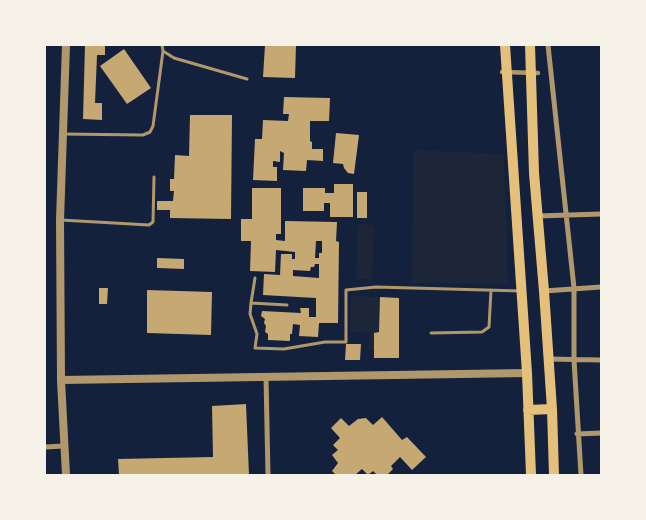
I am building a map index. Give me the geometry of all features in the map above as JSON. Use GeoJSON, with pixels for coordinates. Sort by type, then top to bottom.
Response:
{"type":"FeatureCollection","features":[{"type":"Feature","properties":{"kind":"highway"},"geometry":{"type":"LineString","coordinates":[[505,45],[527,373],[531,475]]}},
{"type":"Feature","properties":{"kind":"highway"},"geometry":{"type":"LineString","coordinates":[[530,45],[534,173],[552,409],[554,475]]}},
{"type":"Feature","properties":{"kind":"highway"},"geometry":{"type":"LineString","coordinates":[[528,410],[552,409]]}},
{"type":"Feature","properties":{"kind":"street"},"geometry":{"type":"LineString","coordinates":[[66,45],[60,220],[61,380],[66,475]]}},
{"type":"Feature","properties":{"kind":"street"},"geometry":{"type":"LineString","coordinates":[[548,45],[574,288],[574,360],[577,434],[581,475]]}},
{"type":"Feature","properties":{"kind":"street"},"geometry":{"type":"LineString","coordinates":[[502,72],[538,73]]}},
{"type":"Feature","properties":{"kind":"street"},"geometry":{"type":"LineString","coordinates":[[538,216],[601,214]]}},
{"type":"Feature","properties":{"kind":"street"},"geometry":{"type":"LineString","coordinates":[[544,291],[601,288]]}},
{"type":"Feature","properties":{"kind":"street"},"geometry":{"type":"LineString","coordinates":[[548,359],[601,360]]}},
{"type":"Feature","properties":{"kind":"street"},"geometry":{"type":"LineString","coordinates":[[61,380],[527,373]]}},
{"type":"Feature","properties":{"kind":"street"},"geometry":{"type":"LineString","coordinates":[[266,377],[268,475]]}},
{"type":"Feature","properties":{"kind":"street"},"geometry":{"type":"LineString","coordinates":[[577,434],[601,433]]}},
{"type":"Feature","properties":{"kind":"street"},"geometry":{"type":"LineString","coordinates":[[45,447],[64,446]]}},
{"type":"Feature","properties":{"kind":"lane"},"geometry":{"type":"LineString","coordinates":[[63,134],[143,135],[150,132],[153,126],[163,51],[162,45]]}},
{"type":"Feature","properties":{"kind":"lane"},"geometry":{"type":"LineString","coordinates":[[163,51],[174,58],[247,79]]}},
{"type":"Feature","properties":{"kind":"lane"},"geometry":{"type":"LineString","coordinates":[[60,220],[149,225],[153,222],[154,177]]}},
{"type":"Feature","properties":{"kind":"lane"},"geometry":{"type":"LineString","coordinates":[[255,278],[250,314],[257,334],[255,348],[284,349],[325,342],[346,342],[346,290],[376,287],[521,291]]}},
{"type":"Feature","properties":{"kind":"lane"},"geometry":{"type":"LineString","coordinates":[[431,333],[482,332],[489,327],[491,290]]}},
{"type":"Feature","properties":{"kind":"lane"},"geometry":{"type":"LineString","coordinates":[[251,303],[286,304]]}},
{"type":"Feature","properties":{"kind":"shaded area"},"geometry":{"type":"Polygon","coordinates":[[[413,150],[504,154],[508,284],[412,283],[413,150]]]}},
{"type":"Feature","properties":{"kind":"shaded area"},"geometry":{"type":"Polygon","coordinates":[[[358,224],[375,225],[372,279],[356,279],[358,224]]]}},
{"type":"Feature","properties":{"kind":"shaded area"},"geometry":{"type":"Polygon","coordinates":[[[351,296],[380,297],[379,332],[374,333],[374,350],[368,350],[369,333],[350,332],[351,296]]]}},
{"type":"Feature","properties":{"kind":"building"},"geometry":{"type":"Polygon","coordinates":[[[85,45],[105,45],[105,55],[97,55],[95,103],[102,103],[102,120],[83,119],[85,45]]]}},
{"type":"Feature","properties":{"kind":"building"},"geometry":{"type":"Polygon","coordinates":[[[265,45],[296,45],[295,78],[263,77],[265,45]]]}},
{"type":"Feature","properties":{"kind":"building"},"geometry":{"type":"Polygon","coordinates":[[[124,49],[151,88],[127,104],[100,66],[124,49]]]}},
{"type":"Feature","properties":{"kind":"building"},"geometry":{"type":"Polygon","coordinates":[[[284,97],[330,98],[329,121],[310,121],[312,149],[323,149],[323,161],[307,160],[306,171],[283,170],[284,153],[280,151],[280,162],[273,161],[273,167],[277,167],[277,181],[253,180],[255,139],[262,139],[263,120],[288,121],[289,114],[283,114],[284,97]]]}},
{"type":"Feature","properties":{"kind":"building"},"geometry":{"type":"Polygon","coordinates":[[[190,115],[232,115],[231,219],[170,218],[170,210],[157,210],[157,201],[173,201],[174,191],[170,191],[170,179],[174,179],[175,155],[189,156],[190,115]]]}},
{"type":"Feature","properties":{"kind":"building"},"geometry":{"type":"Polygon","coordinates":[[[336,133],[359,135],[354,174],[348,173],[343,164],[333,163],[336,133]]]}},
{"type":"Feature","properties":{"kind":"building"},"geometry":{"type":"Polygon","coordinates":[[[334,184],[353,184],[353,217],[330,217],[330,203],[324,203],[324,211],[303,211],[303,188],[325,188],[325,193],[334,193],[334,184]]]}},
{"type":"Feature","properties":{"kind":"building"},"geometry":{"type":"Polygon","coordinates":[[[252,188],[281,188],[281,234],[276,234],[276,240],[285,241],[285,221],[337,222],[336,241],[339,242],[338,323],[319,323],[318,337],[299,336],[300,325],[293,324],[290,341],[268,340],[268,334],[265,332],[265,319],[261,316],[262,311],[301,313],[300,308],[309,308],[309,317],[316,317],[316,298],[263,295],[264,274],[280,275],[281,254],[292,254],[292,259],[295,259],[295,252],[276,250],[275,272],[250,271],[251,241],[241,241],[241,219],[252,219],[252,188]],[[316,241],[315,258],[319,258],[319,253],[322,253],[322,241],[316,241]],[[315,264],[314,267],[311,267],[310,271],[293,270],[293,276],[319,278],[319,264],[315,264]]]}},
{"type":"Feature","properties":{"kind":"building"},"geometry":{"type":"Polygon","coordinates":[[[357,192],[367,192],[367,218],[357,218],[357,192]]]}},
{"type":"Feature","properties":{"kind":"building"},"geometry":{"type":"Polygon","coordinates":[[[157,258],[184,259],[184,269],[157,268],[157,258]]]}},
{"type":"Feature","properties":{"kind":"building"},"geometry":{"type":"Polygon","coordinates":[[[99,288],[108,288],[107,304],[99,304],[99,288]]]}},
{"type":"Feature","properties":{"kind":"building"},"geometry":{"type":"Polygon","coordinates":[[[147,290],[212,292],[211,335],[147,333],[147,290]]]}},
{"type":"Feature","properties":{"kind":"building"},"geometry":{"type":"Polygon","coordinates":[[[380,297],[399,298],[399,358],[374,358],[374,333],[379,332],[380,297]]]}},
{"type":"Feature","properties":{"kind":"building"},"geometry":{"type":"Polygon","coordinates":[[[346,344],[361,344],[360,360],[345,360],[346,344]]]}},
{"type":"Feature","properties":{"kind":"building"},"geometry":{"type":"Polygon","coordinates":[[[246,404],[249,475],[119,475],[118,459],[213,457],[212,406],[246,404]]]}},
{"type":"Feature","properties":{"kind":"building"},"geometry":{"type":"Polygon","coordinates":[[[382,417],[402,440],[407,437],[426,457],[412,470],[400,457],[391,466],[393,469],[387,475],[377,475],[373,471],[368,475],[362,469],[355,475],[336,475],[332,471],[338,463],[332,455],[338,450],[333,445],[340,438],[331,428],[341,418],[349,426],[358,419],[366,418],[373,425],[382,417]]]}}]}
